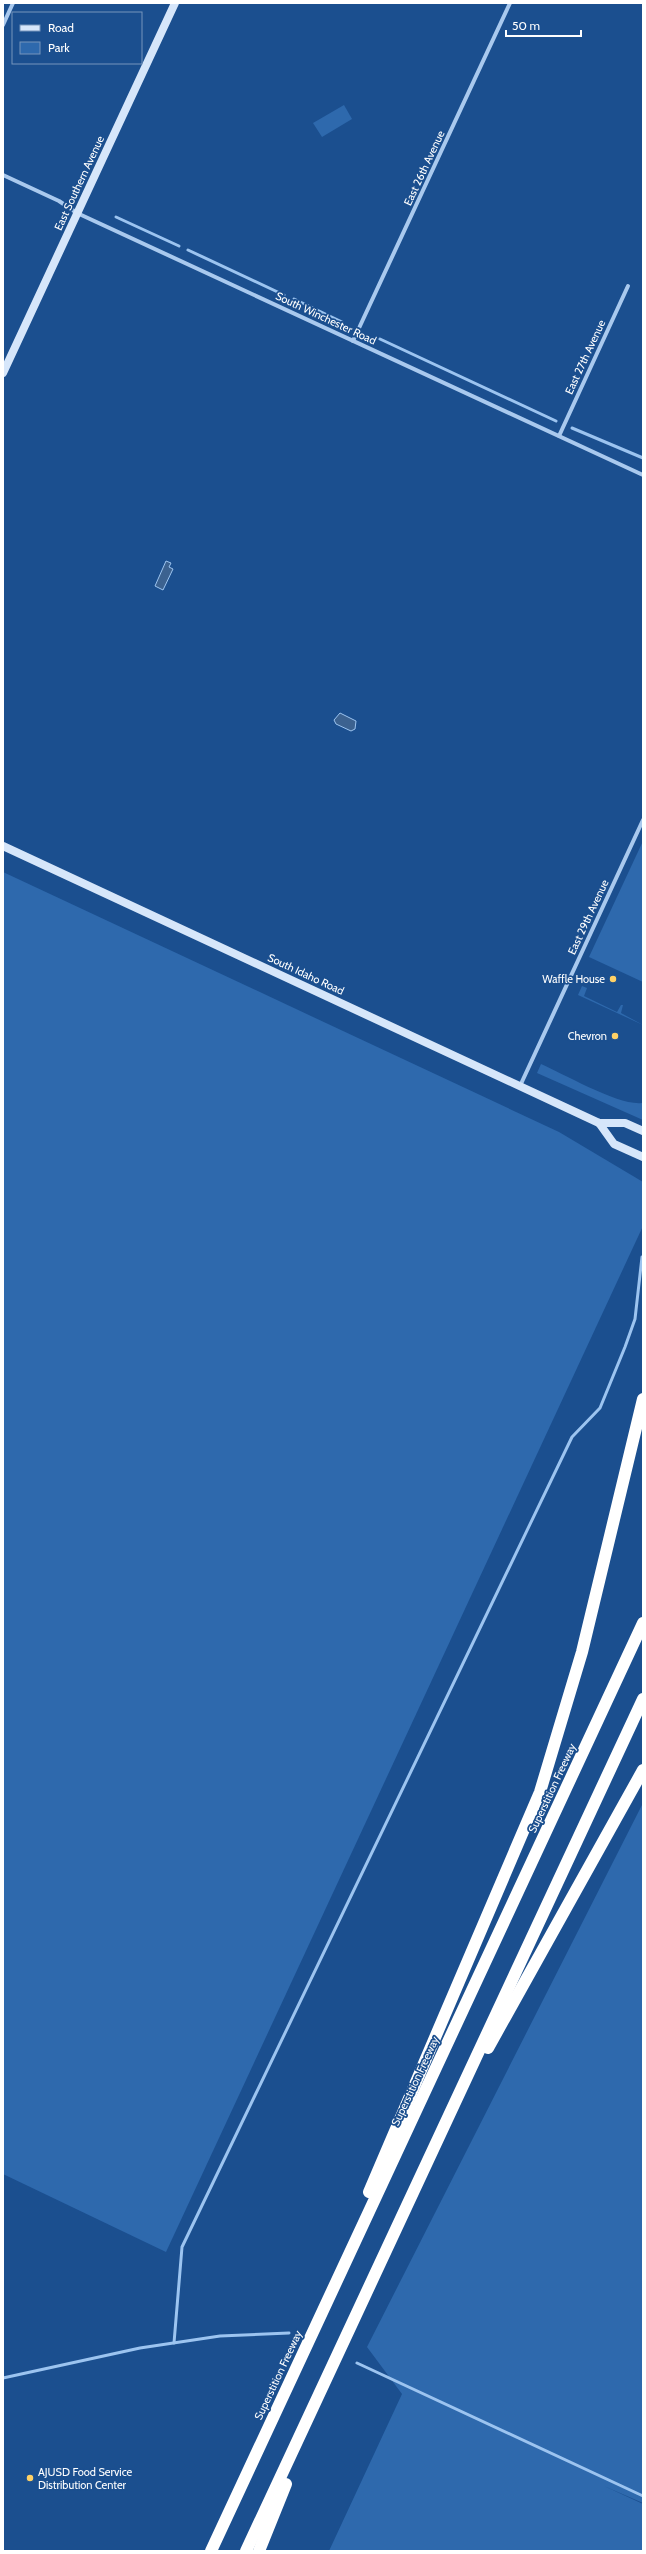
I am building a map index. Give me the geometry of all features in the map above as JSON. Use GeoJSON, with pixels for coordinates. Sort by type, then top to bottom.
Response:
{"type":"FeatureCollection","features":[{"type":"Feature","properties":{"kind":"highway"},"geometry":{"type":"LineString","coordinates":[[333,2286],[388,2144],[516,1853],[540,1792],[582,1652],[643,1399]]}},
{"type":"Feature","properties":{"kind":"highway","name":"Superstition Freeway"},"geometry":{"type":"LineString","coordinates":[[211,2551],[333,2286],[643,1623]]}},
{"type":"Feature","properties":{"kind":"highway"},"geometry":{"type":"LineString","coordinates":[[246,2551],[451,2114],[643,1699]]}},
{"type":"Feature","properties":{"kind":"highway"},"geometry":{"type":"LineString","coordinates":[[451,2114],[643,1770]]}},
{"type":"Feature","properties":{"kind":"highway"},"geometry":{"type":"LineString","coordinates":[[259,2551],[330,2373]]}},
{"type":"Feature","properties":{"kind":"main road","name":"East Southern Avenue"},"geometry":{"type":"LineString","coordinates":[[3,373],[175,3]]}},
{"type":"Feature","properties":{"kind":"main road","name":"South Idaho Road"},"geometry":{"type":"LineString","coordinates":[[3,846],[599,1123],[625,1123],[643,1131]]}},
{"type":"Feature","properties":{"kind":"main road","name":"South Idaho Road"},"geometry":{"type":"LineString","coordinates":[[599,1123],[614,1144],[643,1157]]}},
{"type":"Feature","properties":{"kind":"street"},"geometry":{"type":"LineString","coordinates":[[3,25],[13,3]]}},
{"type":"Feature","properties":{"kind":"street","name":"East 26th Avenue"},"geometry":{"type":"LineString","coordinates":[[354,341],[510,3]]}},
{"type":"Feature","properties":{"kind":"street","name":"South Winchester Road"},"geometry":{"type":"LineString","coordinates":[[3,175],[59,201],[77,213],[643,475]]}},
{"type":"Feature","properties":{"kind":"street","name":"East 27th Avenue"},"geometry":{"type":"LineString","coordinates":[[558,436],[628,286]]}},
{"type":"Feature","properties":{"kind":"street","name":"East 29th Avenue"},"geometry":{"type":"LineString","coordinates":[[520,1086],[643,820]]}},
{"type":"Feature","properties":{"kind":"green space"},"geometry":{"type":"Polygon","coordinates":[[[344,105],[352,119],[322,137],[313,123],[344,105]]]}},
{"type":"Feature","properties":{"kind":"green space"},"geometry":{"type":"Polygon","coordinates":[[[643,841],[643,982],[589,957],[643,841]]]}},
{"type":"Feature","properties":{"kind":"green space"},"geometry":{"type":"Polygon","coordinates":[[[3,872],[559,1132],[643,1182],[643,1226],[166,2252],[3,2174],[3,872]]]}},
{"type":"Feature","properties":{"kind":"green space"},"geometry":{"type":"Polygon","coordinates":[[[582,986],[587,988],[584,996],[617,1012],[621,1005],[623,1005],[621,1013],[643,1025],[578,995],[582,986]]]}},
{"type":"Feature","properties":{"kind":"green space"},"geometry":{"type":"Polygon","coordinates":[[[541,1064],[606,1095],[632,1103],[642,1103],[643,1120],[537,1073],[541,1064]]]}},
{"type":"Feature","properties":{"kind":"green space"},"geometry":{"type":"Polygon","coordinates":[[[643,1803],[643,2503],[604,2486],[643,2504],[643,2551],[329,2551],[402,2394],[367,2347],[643,1803]]]}},
{"type":"Feature","properties":{"kind":"shaded area"},"geometry":{"type":"Polygon","coordinates":[[[166,561],[171,563],[169,567],[173,569],[163,590],[155,586],[166,561]]]}},
{"type":"Feature","properties":{"kind":"shaded area"},"geometry":{"type":"Polygon","coordinates":[[[340,713],[356,721],[355,729],[351,731],[336,724],[334,720],[340,713]]]}},
{"type":"Feature","properties":{"kind":"waterway"},"geometry":{"type":"LineString","coordinates":[[116,217],[179,246]]}},
{"type":"Feature","properties":{"kind":"waterway"},"geometry":{"type":"LineString","coordinates":[[188,250],[284,295]]}},
{"type":"Feature","properties":{"kind":"waterway"},"geometry":{"type":"LineString","coordinates":[[294,299],[342,322]]}},
{"type":"Feature","properties":{"kind":"waterway"},"geometry":{"type":"LineString","coordinates":[[380,339],[556,421]]}},
{"type":"Feature","properties":{"kind":"waterway"},"geometry":{"type":"LineString","coordinates":[[572,428],[643,458]]}},
{"type":"Feature","properties":{"kind":"waterway"},"geometry":{"type":"LineString","coordinates":[[174,2343],[182,2247],[572,1437],[600,1408],[635,1319],[642,1257]]}},
{"type":"Feature","properties":{"kind":"waterway"},"geometry":{"type":"LineString","coordinates":[[3,2378],[140,2348],[220,2336],[289,2333]]}},
{"type":"Feature","properties":{"kind":"waterway"},"geometry":{"type":"LineString","coordinates":[[357,2363],[643,2496]]}},
{"type":"Feature","properties":{"kind":"place","name":"Waffle House"},"geometry":{"type":"Point","coordinates":[613,979]}},
{"type":"Feature","properties":{"kind":"place","name":"Chevron"},"geometry":{"type":"Point","coordinates":[615,1036]}},
{"type":"Feature","properties":{"kind":"place","name":"AJUSD Food Service Distribution Center"},"geometry":{"type":"Point","coordinates":[30,2478]}}]}
